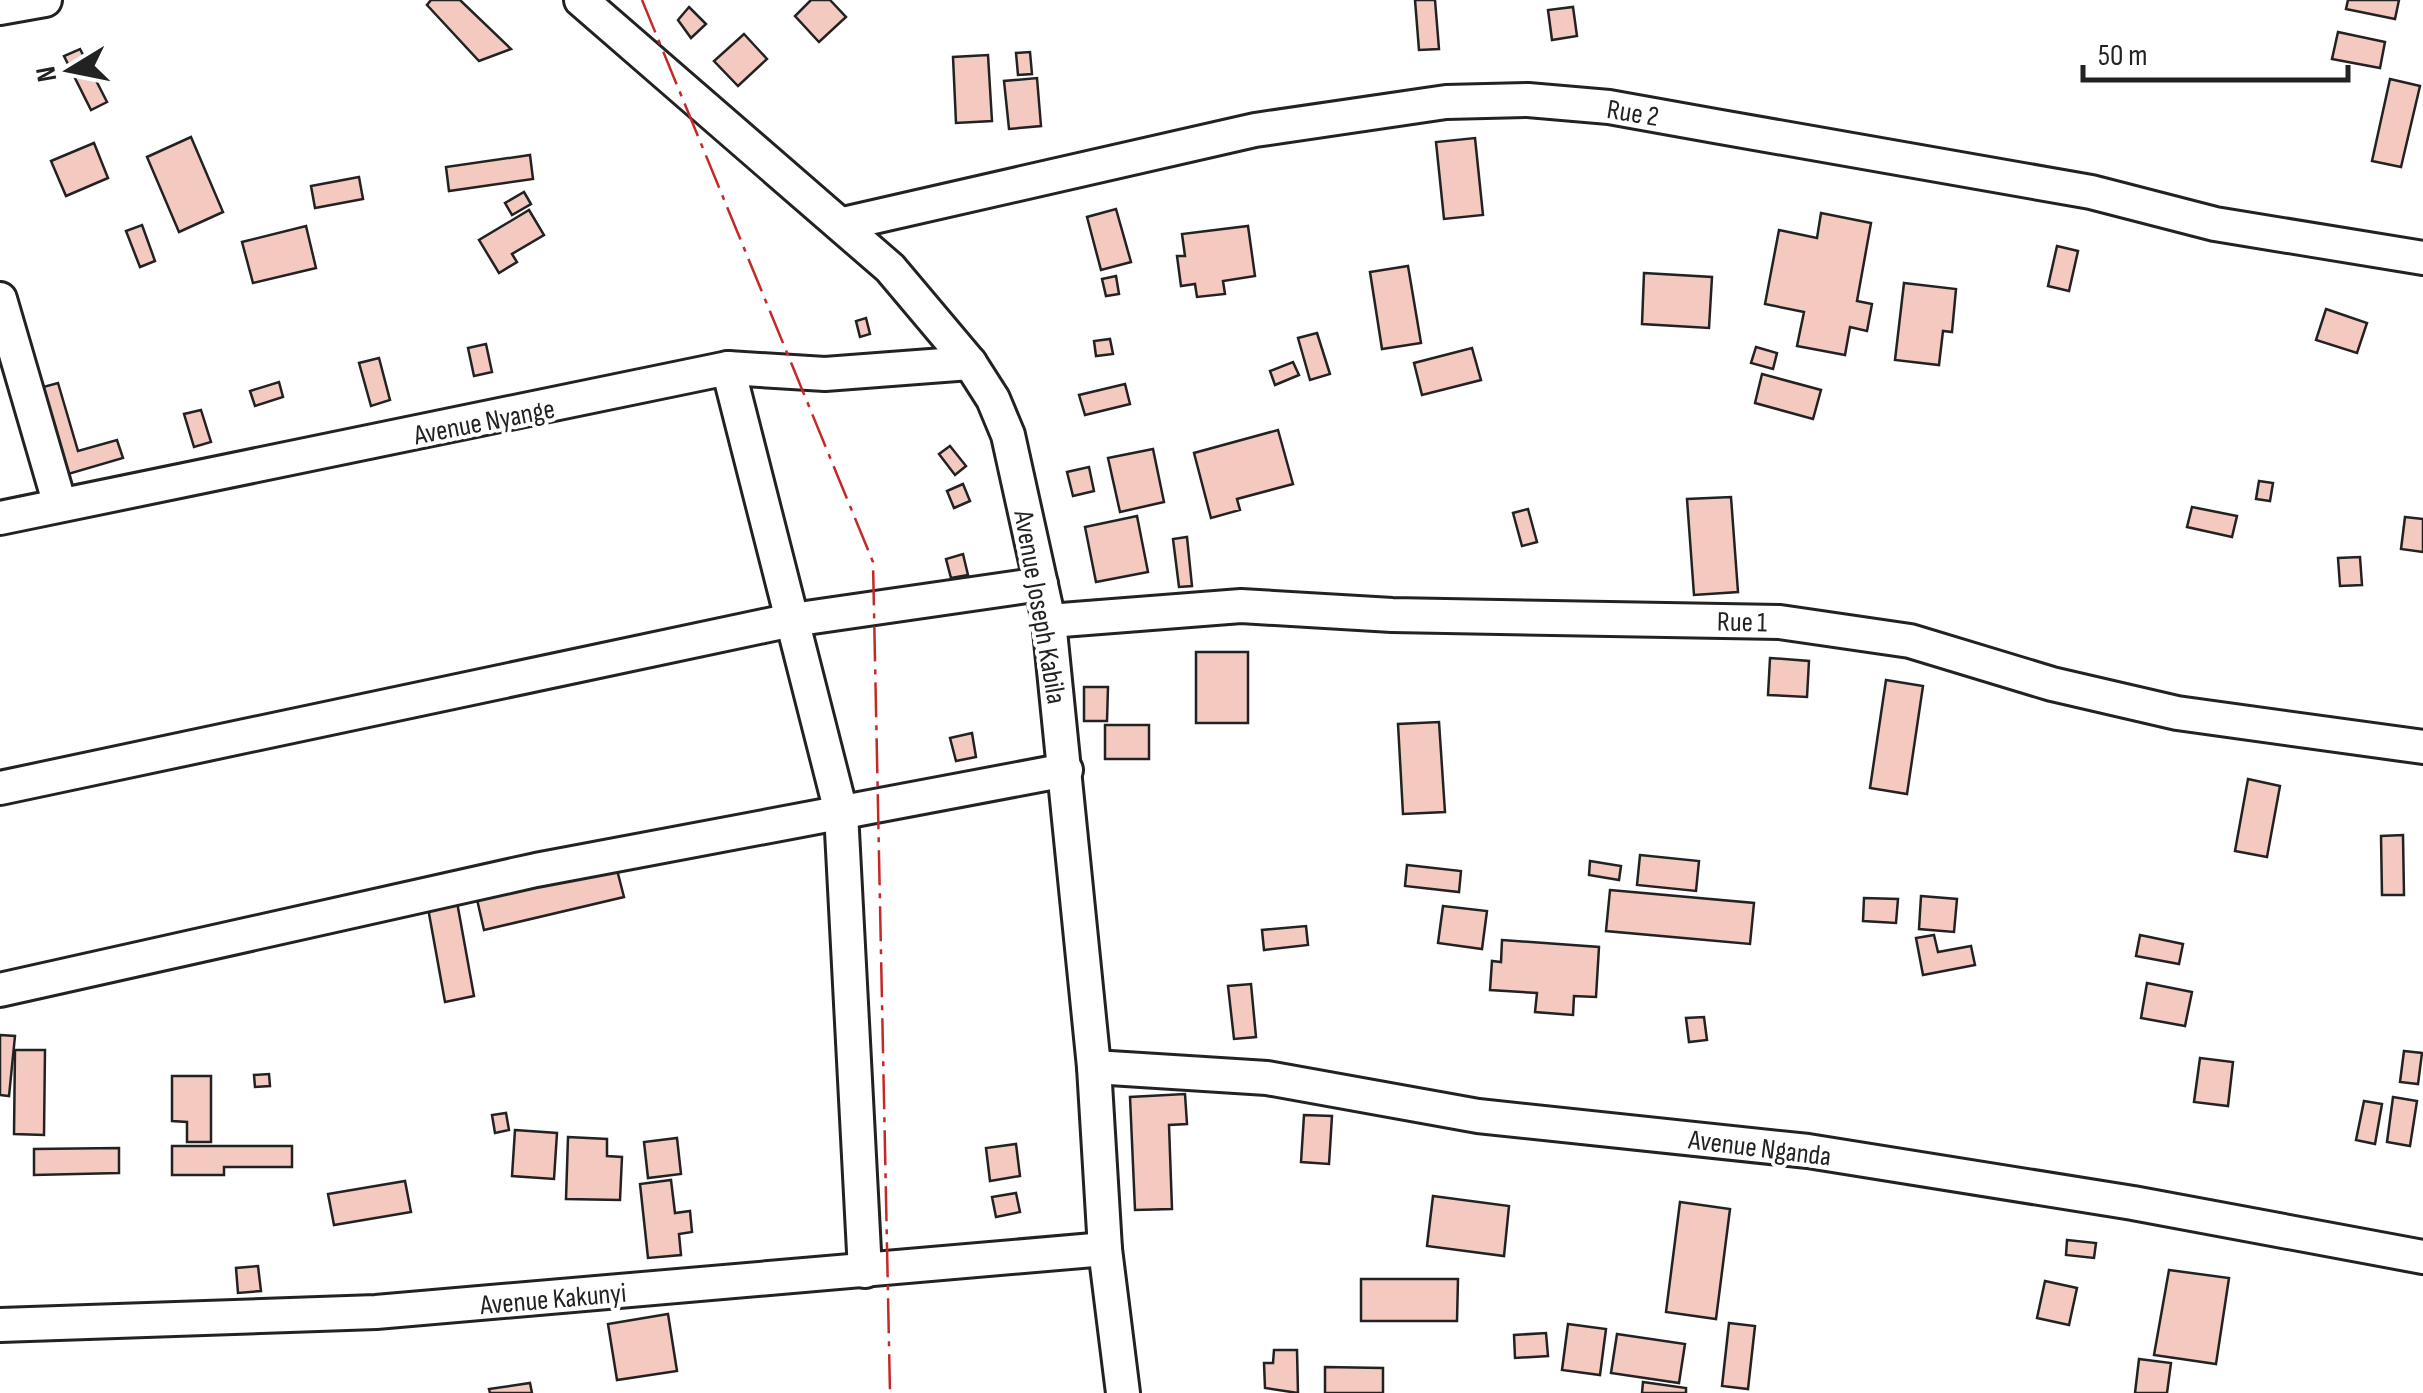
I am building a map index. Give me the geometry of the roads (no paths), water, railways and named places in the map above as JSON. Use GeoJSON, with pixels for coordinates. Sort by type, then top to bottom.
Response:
{"type":"FeatureCollection","features":[{"type":"Feature","properties":{"kind":"street"},"geometry":{"type":"LineString","coordinates":[[0,8],[45,0]]}},
{"type":"Feature","properties":{"kind":"street","name":"Avenue Joseph Kabila"},"geometry":{"type":"LineString","coordinates":[[582,0],[843,224],[917,296],[970,363],[993,399],[1008,436],[1049,621],[1094,1067],[1106,1249],[1123,1393]]}},
{"type":"Feature","properties":{"kind":"street","name":"Rue 2"},"geometry":{"type":"LineString","coordinates":[[843,224],[1255,130],[1446,102],[1528,100],[1610,107],[1697,122],[2091,192],[2215,224],[2423,258]]}},
{"type":"Feature","properties":{"kind":"street"},"geometry":{"type":"LineString","coordinates":[[0,299],[60,505]]}},
{"type":"Feature","properties":{"kind":"street","name":"Avenue Nyange"},"geometry":{"type":"LineString","coordinates":[[0,518],[728,368],[825,374],[970,363]]}},
{"type":"Feature","properties":{"kind":"street"},"geometry":{"type":"LineString","coordinates":[[728,368],[840,812],[866,1271]]}},
{"type":"Feature","properties":{"kind":"street"},"geometry":{"type":"LineString","coordinates":[[0,788],[792,620],[1041,584]]}},
{"type":"Feature","properties":{"kind":"street","name":"Rue 1"},"geometry":{"type":"LineString","coordinates":[[1049,621],[1256,606],[1392,614],[1780,622],[1910,641],[2052,684],[2176,713],[2423,747]]}},
{"type":"Feature","properties":{"kind":"street"},"geometry":{"type":"LineString","coordinates":[[0,990],[536,870],[1066,770]]}},
{"type":"Feature","properties":{"kind":"street","name":"Avenue Nganda"},"geometry":{"type":"LineString","coordinates":[[1094,1067],[1267,1078],[1478,1116],[1808,1151],[2133,1203],[2423,1256]]}},
{"type":"Feature","properties":{"kind":"street","name":"Avenue Kakunyi"},"geometry":{"type":"LineString","coordinates":[[0,1324],[376,1312],[1106,1249]]}}]}
